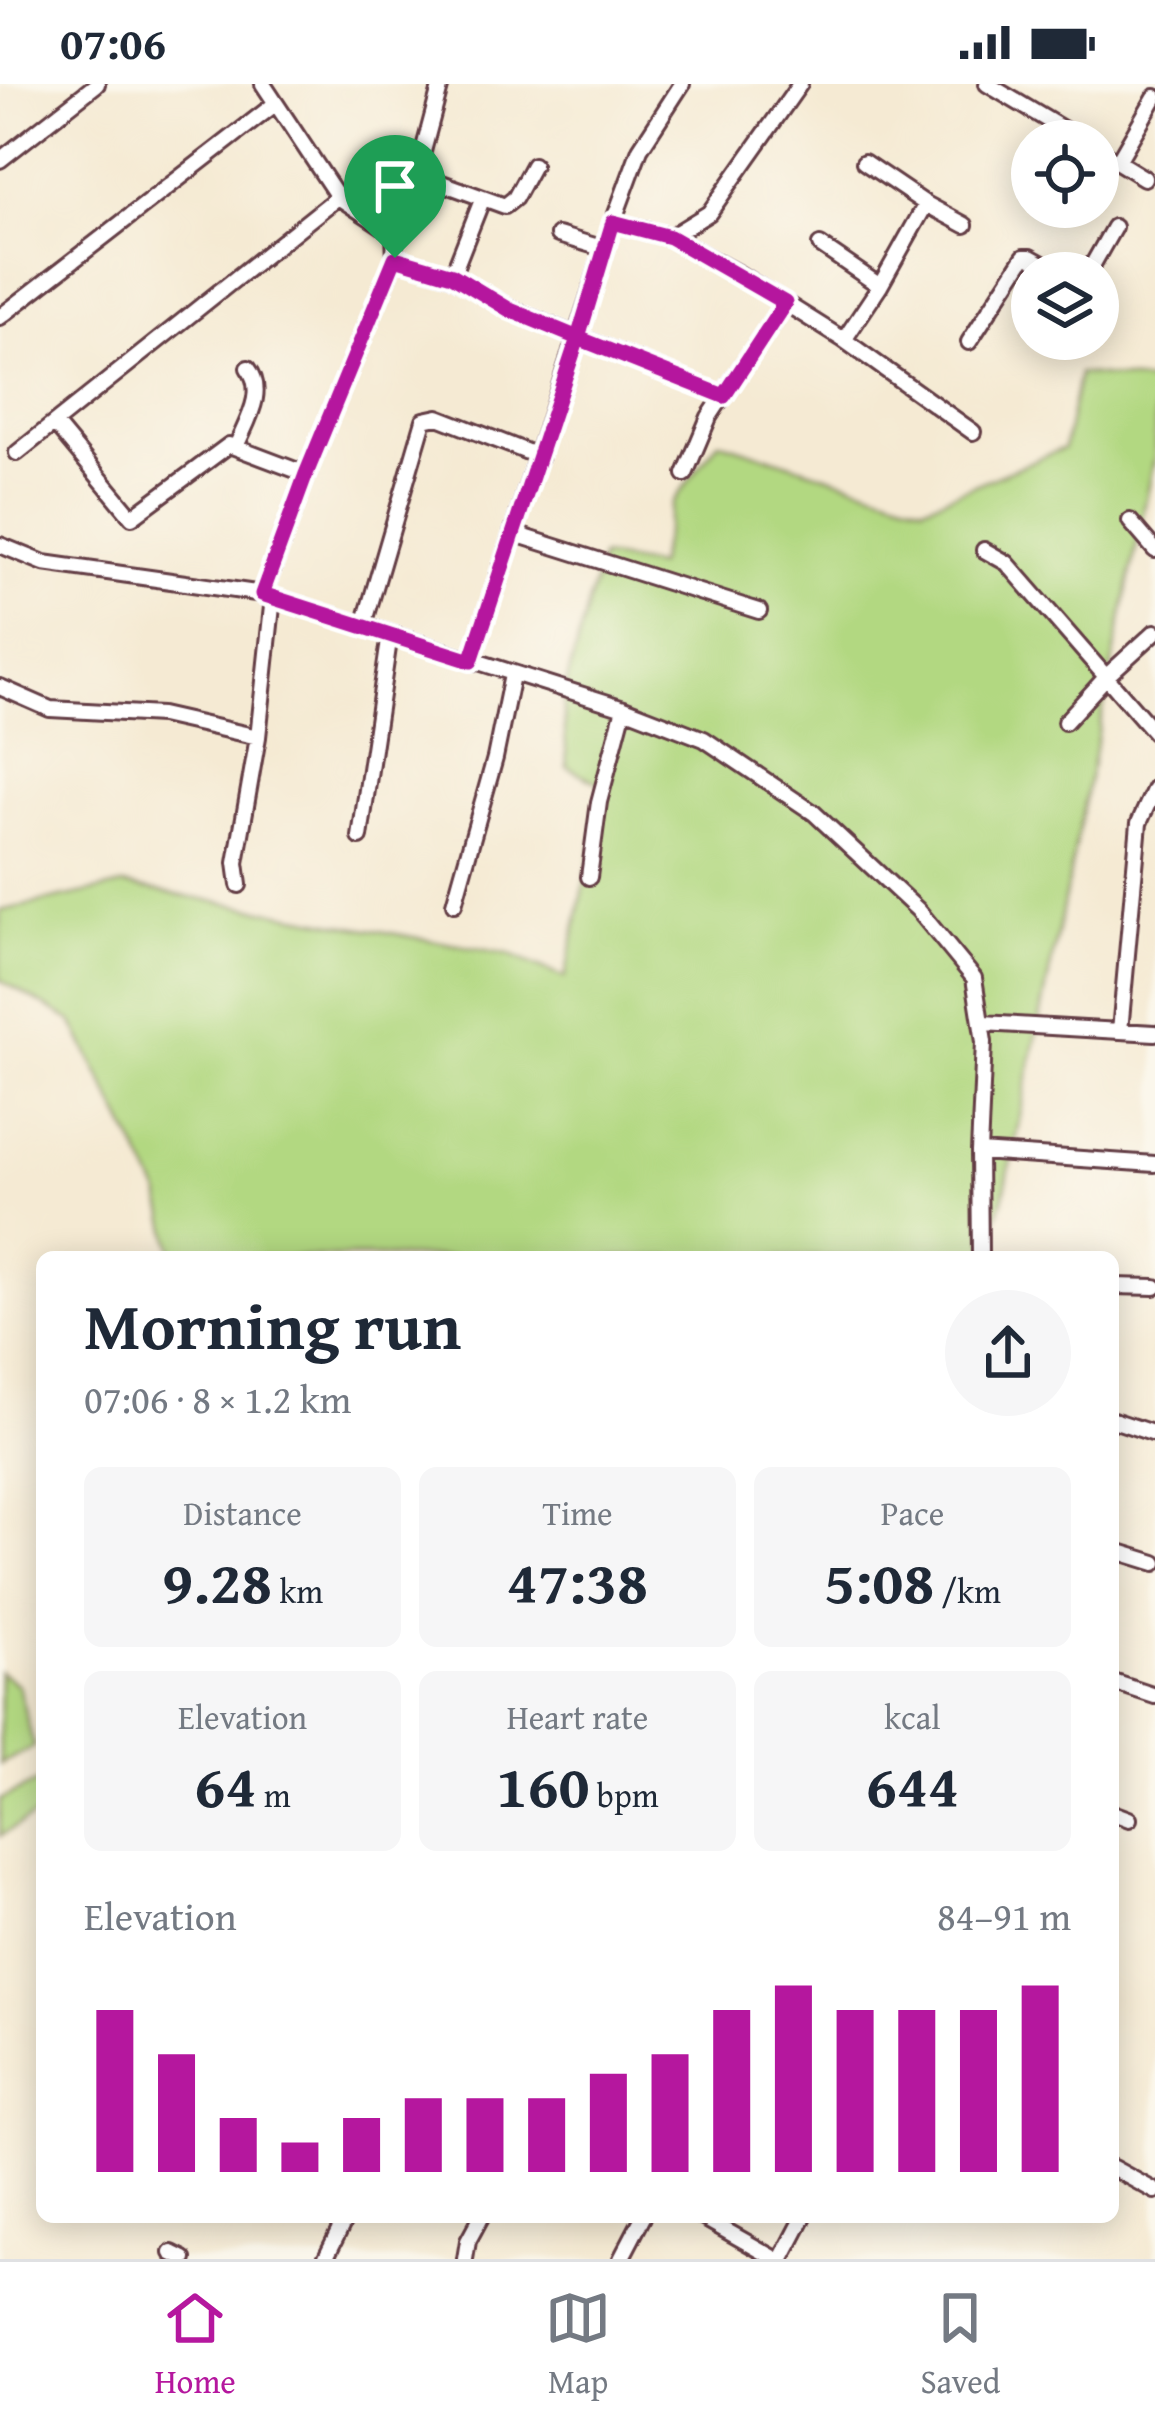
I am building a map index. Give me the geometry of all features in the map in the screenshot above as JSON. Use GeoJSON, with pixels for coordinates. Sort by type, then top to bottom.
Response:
{"type":"FeatureCollection","features":[{"type":"Feature","properties":{"kind":"street"},"geometry":{"type":"LineString","coordinates":[[263,84],[338,196],[394,234]]}},
{"type":"Feature","properties":{"kind":"street"},"geometry":{"type":"LineString","coordinates":[[239,885],[236,863],[258,737],[268,595],[306,474],[395,258],[394,234],[417,174],[441,84]]}},
{"type":"Feature","properties":{"kind":"street"},"geometry":{"type":"LineString","coordinates":[[471,661],[613,222],[640,149],[682,84]]}},
{"type":"Feature","properties":{"kind":"street"},"geometry":{"type":"LineString","coordinates":[[670,237],[709,213],[800,84]]}},
{"type":"Feature","properties":{"kind":"street"},"geometry":{"type":"LineString","coordinates":[[987,84],[1047,120]]}},
{"type":"Feature","properties":{"kind":"street"},"geometry":{"type":"LineString","coordinates":[[1013,100],[1021,84]]}},
{"type":"Feature","properties":{"kind":"street"},"geometry":{"type":"LineString","coordinates":[[0,160],[87,87]]}},
{"type":"Feature","properties":{"kind":"street"},"geometry":{"type":"LineString","coordinates":[[1119,159],[1155,97]]}},
{"type":"Feature","properties":{"kind":"street"},"geometry":{"type":"LineString","coordinates":[[0,317],[275,104]]}},
{"type":"Feature","properties":{"kind":"street"},"geometry":{"type":"LineString","coordinates":[[864,162],[965,225]]}},
{"type":"Feature","properties":{"kind":"street"},"geometry":{"type":"LineString","coordinates":[[1119,162],[1144,178]]}},
{"type":"Feature","properties":{"kind":"street"},"geometry":{"type":"LineString","coordinates":[[417,174],[505,206],[515,198],[533,165]]}},
{"type":"Feature","properties":{"kind":"street"},"geometry":{"type":"LineString","coordinates":[[17,454],[338,196]]}},
{"type":"Feature","properties":{"kind":"street"},"geometry":{"type":"LineString","coordinates":[[452,275],[482,200]]}},
{"type":"Feature","properties":{"kind":"street"},"geometry":{"type":"LineString","coordinates":[[844,340],[926,204]]}},
{"type":"Feature","properties":{"kind":"street"},"geometry":{"type":"LineString","coordinates":[[613,222],[670,237],[785,303],[973,432]]}},
{"type":"Feature","properties":{"kind":"street"},"geometry":{"type":"LineString","coordinates":[[558,235],[605,249]]}},
{"type":"Feature","properties":{"kind":"street"},"geometry":{"type":"LineString","coordinates":[[820,245],[880,286]]}},
{"type":"Feature","properties":{"kind":"street"},"geometry":{"type":"LineString","coordinates":[[395,258],[452,275],[510,310],[724,396]]}},
{"type":"Feature","properties":{"kind":"street"},"geometry":{"type":"LineString","coordinates":[[969,342],[1011,277]]}},
{"type":"Feature","properties":{"kind":"street"},"geometry":{"type":"LineString","coordinates":[[685,474],[695,443],[785,303]]}},
{"type":"Feature","properties":{"kind":"street"},"geometry":{"type":"LineString","coordinates":[[236,447],[257,392],[256,378],[248,368]]}},
{"type":"Feature","properties":{"kind":"street"},"geometry":{"type":"LineString","coordinates":[[364,626],[424,420],[438,417],[540,457]]}},
{"type":"Feature","properties":{"kind":"street"},"geometry":{"type":"LineString","coordinates":[[55,424],[132,517],[221,448],[236,447],[306,474]]}},
{"type":"Feature","properties":{"kind":"street"},"geometry":{"type":"LineString","coordinates":[[1130,521],[1155,550]]}},
{"type":"Feature","properties":{"kind":"street"},"geometry":{"type":"LineString","coordinates":[[512,533],[759,610]]}},
{"type":"Feature","properties":{"kind":"street"},"geometry":{"type":"LineString","coordinates":[[0,545],[44,563],[268,595],[624,708],[704,739],[814,813],[918,910],[974,978],[983,1023],[980,1251]]}},
{"type":"Feature","properties":{"kind":"street"},"geometry":{"type":"LineString","coordinates":[[984,550],[1006,563],[1155,733]]}},
{"type":"Feature","properties":{"kind":"street"},"geometry":{"type":"LineString","coordinates":[[1065,722],[1155,632]]}},
{"type":"Feature","properties":{"kind":"street"},"geometry":{"type":"LineString","coordinates":[[361,837],[390,634]]}},
{"type":"Feature","properties":{"kind":"street"},"geometry":{"type":"LineString","coordinates":[[454,904],[495,758],[512,675]]}},
{"type":"Feature","properties":{"kind":"street"},"geometry":{"type":"LineString","coordinates":[[0,688],[50,709],[161,716],[258,737]]}},
{"type":"Feature","properties":{"kind":"street"},"geometry":{"type":"LineString","coordinates":[[589,877],[599,802],[624,708]]}},
{"type":"Feature","properties":{"kind":"street"},"geometry":{"type":"LineString","coordinates":[[1120,1031],[1139,824],[1155,788]]}},
{"type":"Feature","properties":{"kind":"street"},"geometry":{"type":"LineString","coordinates":[[983,1023],[1155,1034]]}},
{"type":"Feature","properties":{"kind":"street"},"geometry":{"type":"LineString","coordinates":[[979,1152],[1155,1164]]}},
{"type":"Feature","properties":{"kind":"street"},"geometry":{"type":"LineString","coordinates":[[1119,1286],[1155,1286]]}},
{"type":"Feature","properties":{"kind":"street"},"geometry":{"type":"LineString","coordinates":[[1119,1426],[1155,1434]]}},
{"type":"Feature","properties":{"kind":"street"},"geometry":{"type":"LineString","coordinates":[[1119,1552],[1155,1563]]}},
{"type":"Feature","properties":{"kind":"street"},"geometry":{"type":"LineString","coordinates":[[1119,1684],[1155,1696]]}},
{"type":"Feature","properties":{"kind":"street"},"geometry":{"type":"LineString","coordinates":[[1119,1815],[1129,1819]]}},
{"type":"Feature","properties":{"kind":"street"},"geometry":{"type":"LineString","coordinates":[[1119,2171],[1155,2191]]}},
{"type":"Feature","properties":{"kind":"street"},"geometry":{"type":"LineString","coordinates":[[325,2259],[343,2223]]}},
{"type":"Feature","properties":{"kind":"street"},"geometry":{"type":"LineString","coordinates":[[465,2259],[478,2223]]}},
{"type":"Feature","properties":{"kind":"street"},"geometry":{"type":"LineString","coordinates":[[621,2259],[641,2223]]}},
{"type":"Feature","properties":{"kind":"street"},"geometry":{"type":"LineString","coordinates":[[713,2223],[779,2259],[800,2223]]}},
{"type":"Feature","properties":{"kind":"green space"},"geometry":{"type":"Polygon","coordinates":[[[1079,373],[1155,383],[1155,455],[1003,1200],[984,1251],[173,1251],[160,1194],[72,1021],[0,980],[0,911],[124,885],[508,954],[565,978],[605,786],[567,767],[563,696],[601,557],[657,566],[673,502],[719,441],[924,506],[1064,448],[1079,373]]]}},
{"type":"Feature","properties":{"kind":"green space"},"geometry":{"type":"Polygon","coordinates":[[[0,1672],[18,1685],[34,1747],[0,1764],[0,1672]]]}},
{"type":"Feature","properties":{"kind":"green space"},"geometry":{"type":"Polygon","coordinates":[[[36,1783],[36,1815],[0,1836],[0,1800],[36,1783]]]}},
{"type":"Feature","properties":{"kind":"route"},"geometry":{"type":"LineString","coordinates":[[395,258],[262,594],[471,661],[578,338],[724,396],[785,303],[670,237],[613,222],[578,338],[510,310],[452,275],[395,258]]}}]}
